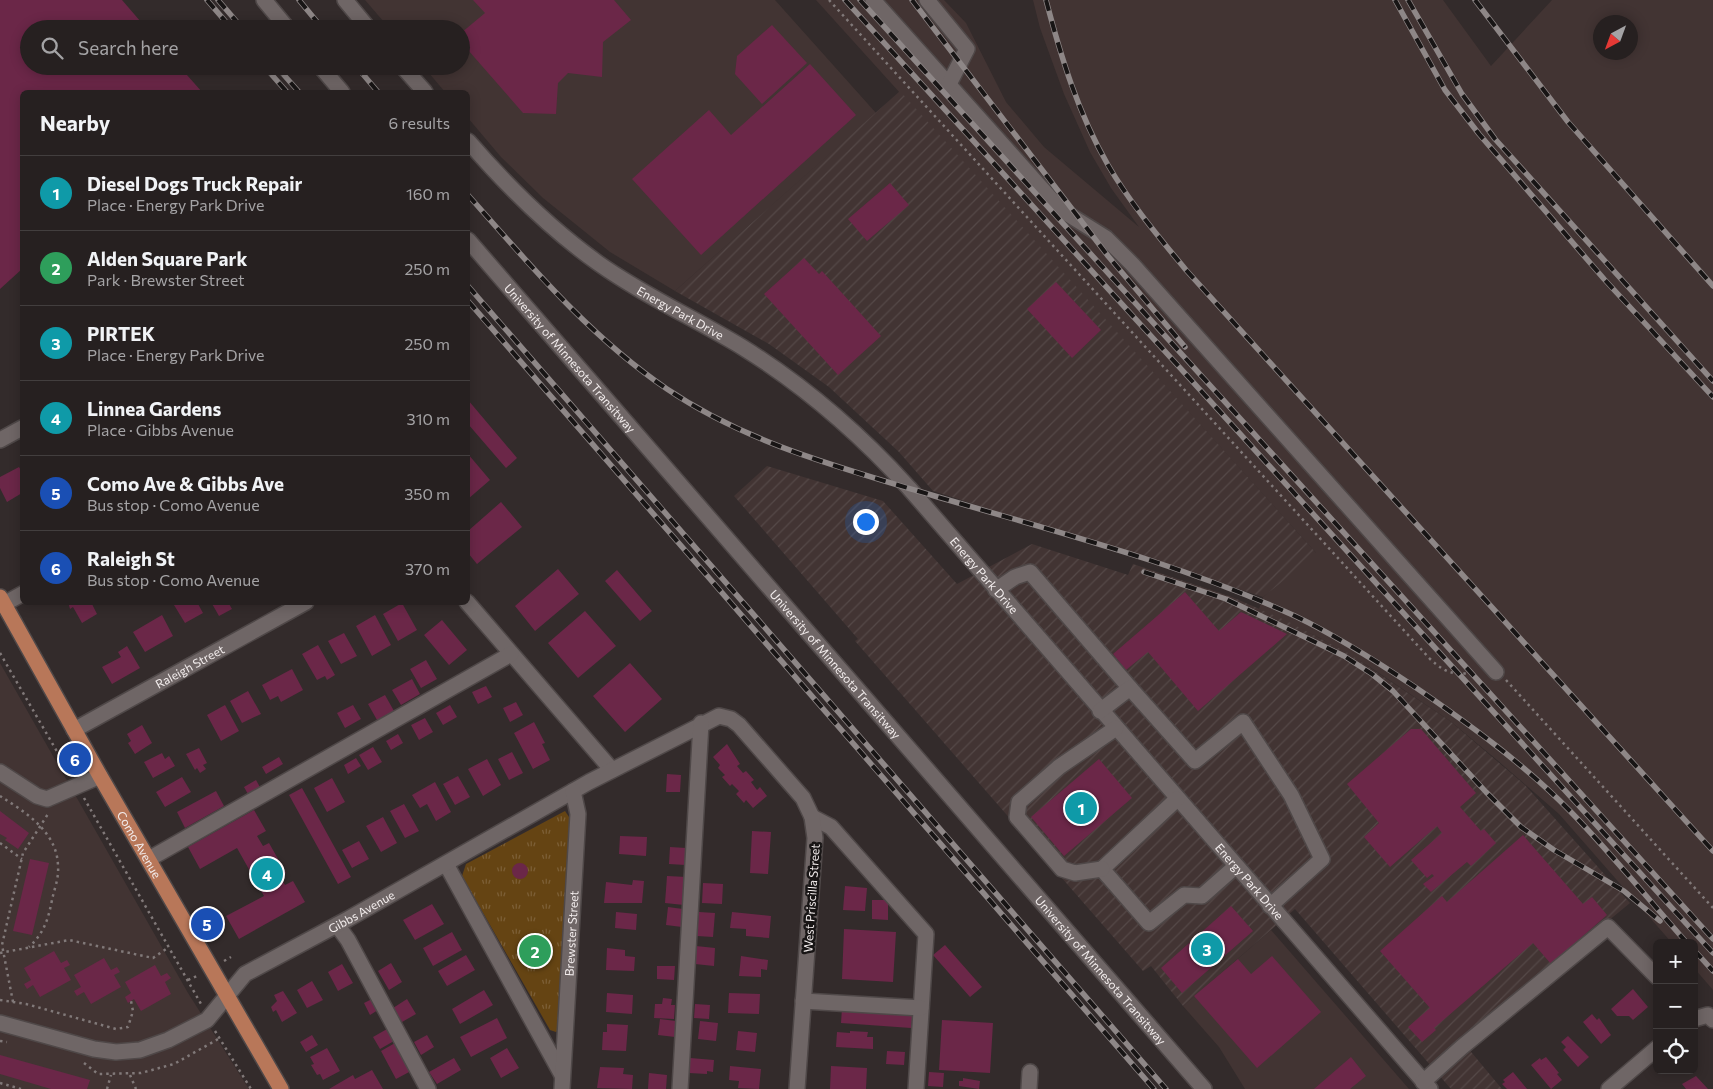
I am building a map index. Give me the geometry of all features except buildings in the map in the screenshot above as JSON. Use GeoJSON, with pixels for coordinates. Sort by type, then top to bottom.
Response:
{"type":"FeatureCollection","features":[{"type":"Feature","properties":{"kind":"main road","name":"Como Avenue"},"geometry":{"type":"LineString","coordinates":[[2,601],[100,776],[281,1089]]}},
{"type":"Feature","properties":{"kind":"street"},"geometry":{"type":"LineString","coordinates":[[264,0],[281,20]]}},
{"type":"Feature","properties":{"kind":"street"},"geometry":{"type":"LineString","coordinates":[[345,0],[362,20]]}},
{"type":"Feature","properties":{"kind":"street"},"geometry":{"type":"LineString","coordinates":[[873,0],[1051,199],[1066,213],[1106,238],[1132,264],[1496,672]]}},
{"type":"Feature","properties":{"kind":"street"},"geometry":{"type":"LineString","coordinates":[[927,0],[967,49],[949,84]]}},
{"type":"Feature","properties":{"kind":"street"},"geometry":{"type":"LineString","coordinates":[[328,75],[340,90]]}},
{"type":"Feature","properties":{"kind":"street"},"geometry":{"type":"LineString","coordinates":[[410,75],[423,90]]}},
{"type":"Feature","properties":{"kind":"street","name":"Energy Park Drive"},"geometry":{"type":"LineString","coordinates":[[470,143],[504,182],[542,218],[597,262],[656,299],[740,346],[795,382],[826,406],[890,467],[1427,1085]]}},
{"type":"Feature","properties":{"kind":"street","name":"University of Minnesota Transitway"},"geometry":{"type":"LineString","coordinates":[[470,242],[1204,1089]]}},
{"type":"Feature","properties":{"kind":"street"},"geometry":{"type":"LineString","coordinates":[[0,440],[20,429]]}},
{"type":"Feature","properties":{"kind":"street"},"geometry":{"type":"LineString","coordinates":[[996,590],[1014,577],[1030,572],[1194,762],[1243,722],[1291,795],[1322,859],[1270,906]]}},
{"type":"Feature","properties":{"kind":"street"},"geometry":{"type":"LineString","coordinates":[[2,601],[20,595]]}},
{"type":"Feature","properties":{"kind":"street","name":"Raleigh Street"},"geometry":{"type":"LineString","coordinates":[[74,730],[301,605]]}},
{"type":"Feature","properties":{"kind":"street"},"geometry":{"type":"LineString","coordinates":[[470,605],[612,770]]}},
{"type":"Feature","properties":{"kind":"street"},"geometry":{"type":"LineString","coordinates":[[149,859],[511,654]]}},
{"type":"Feature","properties":{"kind":"street"},"geometry":{"type":"LineString","coordinates":[[1100,710],[1130,688]]}},
{"type":"Feature","properties":{"kind":"street","name":"Gibbs Avenue"},"geometry":{"type":"LineString","coordinates":[[0,1024],[94,1049],[116,1052],[154,1046],[207,1020],[245,974],[336,926],[573,791],[701,723],[719,716]]}},
{"type":"Feature","properties":{"kind":"street","name":"West Priscilla Street"},"geometry":{"type":"LineString","coordinates":[[719,716],[731,719],[739,725],[803,798],[812,817],[815,838],[797,1089]]}},
{"type":"Feature","properties":{"kind":"street"},"geometry":{"type":"LineString","coordinates":[[680,1089],[701,723]]}},
{"type":"Feature","properties":{"kind":"street"},"geometry":{"type":"LineString","coordinates":[[1116,728],[1059,768],[1019,802],[1017,817],[1062,869],[1074,873],[1102,869],[1177,798]]}},
{"type":"Feature","properties":{"kind":"street"},"geometry":{"type":"LineString","coordinates":[[0,772],[43,798],[52,798],[76,785],[100,776]]}},
{"type":"Feature","properties":{"kind":"street","name":"Brewster Street"},"geometry":{"type":"LineString","coordinates":[[562,1082],[578,814],[573,791]]}},
{"type":"Feature","properties":{"kind":"street"},"geometry":{"type":"LineString","coordinates":[[812,817],[831,827],[926,934],[916,1089]]}},
{"type":"Feature","properties":{"kind":"street","name":"Brewster Street"},"geometry":{"type":"LineString","coordinates":[[446,864],[562,1082]]}},
{"type":"Feature","properties":{"kind":"street"},"geometry":{"type":"LineString","coordinates":[[1102,869],[1151,924],[1184,895],[1202,896],[1236,866]]}},
{"type":"Feature","properties":{"kind":"street"},"geometry":{"type":"LineString","coordinates":[[336,926],[348,940],[428,1089]]}},
{"type":"Feature","properties":{"kind":"street"},"geometry":{"type":"LineString","coordinates":[[1427,1085],[1608,927],[1653,974]]}},
{"type":"Feature","properties":{"kind":"street"},"geometry":{"type":"LineString","coordinates":[[803,1001],[921,1008]]}},
{"type":"Feature","properties":{"kind":"street"},"geometry":{"type":"LineString","coordinates":[[1609,1089],[1653,1051]]}},
{"type":"Feature","properties":{"kind":"street"},"geometry":{"type":"LineString","coordinates":[[1029,1089],[1030,1072]]}},
{"type":"Feature","properties":{"kind":"path"},"geometry":{"type":"LineString","coordinates":[[829,0],[1430,659],[1445,672],[1459,674],[1496,672],[1512,686],[1713,908]]}},
{"type":"Feature","properties":{"kind":"path"},"geometry":{"type":"LineString","coordinates":[[0,653],[169,947],[207,1020],[227,1047],[251,1089]]}},
{"type":"Feature","properties":{"kind":"path"},"geometry":{"type":"LineString","coordinates":[[0,796],[28,814],[41,826],[52,844],[59,865],[46,928],[29,947]]}},
{"type":"Feature","properties":{"kind":"path"},"geometry":{"type":"LineString","coordinates":[[13,1002],[2,953],[2,945],[22,859],[50,810]]}},
{"type":"Feature","properties":{"kind":"path"},"geometry":{"type":"LineString","coordinates":[[0,843],[22,859]]}},
{"type":"Feature","properties":{"kind":"path"},"geometry":{"type":"LineString","coordinates":[[2,953],[69,940],[153,958],[169,947]]}},
{"type":"Feature","properties":{"kind":"path"},"geometry":{"type":"LineString","coordinates":[[0,1000],[106,1027],[122,1029],[128,1027],[131,1019],[133,1011],[131,1001]]}},
{"type":"Feature","properties":{"kind":"path"},"geometry":{"type":"LineString","coordinates":[[107,1089],[111,1075]]}},
{"type":"Feature","properties":{"kind":"path"},"geometry":{"type":"LineString","coordinates":[[130,1075],[136,1089]]}},
{"type":"Feature","properties":{"kind":"path"},"geometry":{"type":"LineString","coordinates":[[0,1083],[21,1089]]}},
{"type":"Feature","properties":{"kind":"shaded area"},"geometry":{"type":"Polygon","coordinates":[[[365,0],[775,0],[876,113],[675,291],[610,252],[543,198],[501,157],[470,120],[470,90],[443,90],[431,75],[470,75],[470,20],[382,20],[365,0]]]}},
{"type":"Feature","properties":{"kind":"shaded area"},"geometry":{"type":"Polygon","coordinates":[[[816,0],[944,0],[966,23],[1006,102],[1044,147],[1139,227],[1111,188],[1090,152],[1064,94],[1040,28],[1033,0],[1443,0],[1491,66],[1552,0],[1713,0],[1713,990],[1698,973],[1698,939],[1668,939],[1559,814],[1450,721],[1370,667],[1320,638],[1259,609],[1263,597],[1316,553],[816,0]]]}},
{"type":"Feature","properties":{"kind":"shaded area"},"geometry":{"type":"Polygon","coordinates":[[[900,91],[1317,554],[1263,597],[933,491],[899,452],[829,387],[769,344],[675,291],[900,91]]]}},
{"type":"Feature","properties":{"kind":"shaded area"},"geometry":{"type":"Polygon","coordinates":[[[767,466],[883,501],[957,584],[1032,544],[1128,575],[1133,564],[1232,597],[1287,621],[1348,653],[1450,721],[1525,785],[1630,903],[1462,1041],[1502,1089],[1451,1089],[1295,909],[1183,1006],[1151,966],[1143,971],[855,641],[858,639],[734,496],[767,466]]]}},
{"type":"Feature","properties":{"kind":"shaded area"},"geometry":{"type":"Polygon","coordinates":[[[0,663],[188,993],[249,1089],[0,1089],[0,663]]]}},
{"type":"Feature","properties":{"kind":"shaded area"},"geometry":{"type":"Polygon","coordinates":[[[1271,930],[1409,1089],[1245,1089],[1219,1047],[1183,1006],[1271,930]]]}},
{"type":"Feature","properties":{"kind":"green space"},"geometry":{"type":"Polygon","coordinates":[[[565,811],[571,820],[558,1030],[556,1032],[550,1030],[462,876],[466,864],[565,811]]]}},
{"type":"Feature","properties":{"kind":"railway"},"geometry":{"type":"LineString","coordinates":[[207,0],[224,20]]}},
{"type":"Feature","properties":{"kind":"railway"},"geometry":{"type":"LineString","coordinates":[[218,0],[235,20]]}},
{"type":"Feature","properties":{"kind":"railway"},"geometry":{"type":"LineString","coordinates":[[299,0],[316,20]]}},
{"type":"Feature","properties":{"kind":"railway"},"geometry":{"type":"LineString","coordinates":[[845,0],[1713,953]]}},
{"type":"Feature","properties":{"kind":"railway"},"geometry":{"type":"LineString","coordinates":[[860,0],[1713,939]]}},
{"type":"Feature","properties":{"kind":"railway"},"geometry":{"type":"LineString","coordinates":[[912,0],[1108,256],[1185,347]]}},
{"type":"Feature","properties":{"kind":"railway"},"geometry":{"type":"LineString","coordinates":[[1046,0],[1064,64],[1079,105],[1097,145],[1117,179],[1155,232],[1186,270],[1713,851]]}},
{"type":"Feature","properties":{"kind":"railway"},"geometry":{"type":"LineString","coordinates":[[1395,0],[1445,90],[1479,134],[1604,279],[1713,397]]}},
{"type":"Feature","properties":{"kind":"railway"},"geometry":{"type":"LineString","coordinates":[[1408,0],[1462,94],[1495,139],[1713,381]]}},
{"type":"Feature","properties":{"kind":"railway"},"geometry":{"type":"LineString","coordinates":[[1475,0],[1568,122],[1713,286]]}},
{"type":"Feature","properties":{"kind":"railway"},"geometry":{"type":"LineString","coordinates":[[272,75],[285,90]]}},
{"type":"Feature","properties":{"kind":"railway"},"geometry":{"type":"LineString","coordinates":[[284,75],[297,90]]}},
{"type":"Feature","properties":{"kind":"railway"},"geometry":{"type":"LineString","coordinates":[[364,75],[376,90]]}},
{"type":"Feature","properties":{"kind":"railway"},"geometry":{"type":"LineString","coordinates":[[470,197],[538,273],[586,323],[612,346],[667,389],[726,423],[789,450],[821,461],[1156,562],[1250,596],[1295,616],[1356,649],[1456,715],[1534,777],[1585,827],[1684,939]]}},
{"type":"Feature","properties":{"kind":"railway"},"geometry":{"type":"LineString","coordinates":[[470,288],[1166,1089]]}},
{"type":"Feature","properties":{"kind":"railway"},"geometry":{"type":"LineString","coordinates":[[470,303],[1154,1089]]}},
{"type":"Feature","properties":{"kind":"railway"},"geometry":{"type":"LineString","coordinates":[[1144,572],[1226,599],[1344,656],[1372,674],[1393,691],[1521,827],[1554,850],[1624,891],[1660,921]]}},
{"type":"Feature","properties":{"kind":"railway"},"geometry":{"type":"LineString","coordinates":[[1698,954],[1713,971]]}},
{"type":"Feature","properties":{"kind":"place","name":"Raleigh St"},"geometry":{"type":"Point","coordinates":[75,759]}},
{"type":"Feature","properties":{"kind":"place","name":"Diesel Dogs Truck Repair"},"geometry":{"type":"Point","coordinates":[1081,808]}},
{"type":"Feature","properties":{"kind":"place","name":"Linnea Gardens"},"geometry":{"type":"Point","coordinates":[267,874]}},
{"type":"Feature","properties":{"kind":"place","name":"Como Ave & Gibbs Ave"},"geometry":{"type":"Point","coordinates":[207,924]}},
{"type":"Feature","properties":{"kind":"place","name":"PIRTEK"},"geometry":{"type":"Point","coordinates":[1207,949]}},
{"type":"Feature","properties":{"kind":"place","name":"Alden Square Park"},"geometry":{"type":"Point","coordinates":[535,951]}}]}
